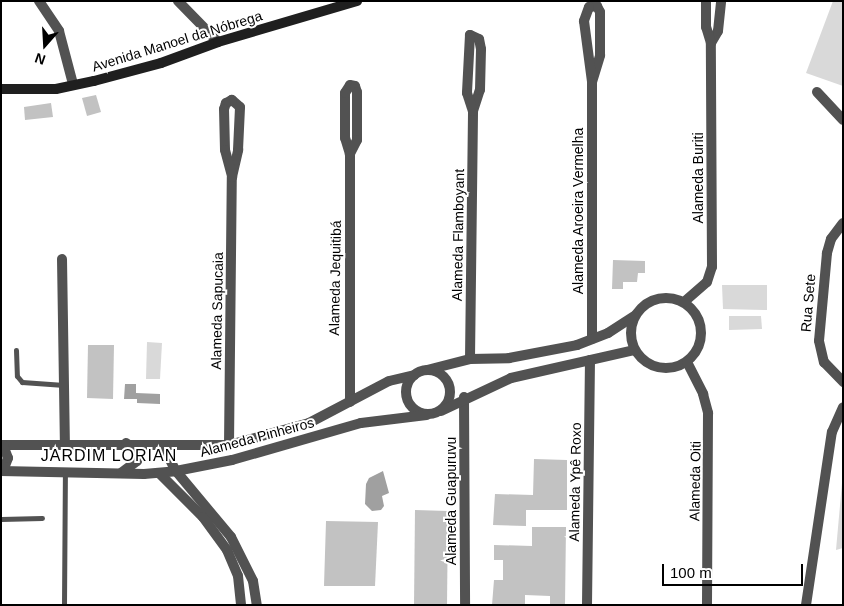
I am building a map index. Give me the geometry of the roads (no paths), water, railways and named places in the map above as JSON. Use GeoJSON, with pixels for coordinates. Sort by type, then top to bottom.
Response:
{"type":"FeatureCollection","features":[{"type":"Feature","properties":{"kind":"main road","name":"Avenida Manoel da Nóbrega"},"geometry":{"type":"LineString","coordinates":[[1,89],[56,89],[161,63],[328,6],[356,1]]}},
{"type":"Feature","properties":{"kind":"street"},"geometry":{"type":"LineString","coordinates":[[39,1],[59,31],[73,84]]}},
{"type":"Feature","properties":{"kind":"street"},"geometry":{"type":"LineString","coordinates":[[178,1],[218,42]]}},
{"type":"Feature","properties":{"kind":"street"},"geometry":{"type":"LineString","coordinates":[[191,13],[193,1]]}},
{"type":"Feature","properties":{"kind":"street","name":"Alameda Buriti"},"geometry":{"type":"LineString","coordinates":[[684,302],[707,282],[712,267],[711,43],[706,27],[706,1]]}},
{"type":"Feature","properties":{"kind":"street","name":"Alameda Buriti"},"geometry":{"type":"LineString","coordinates":[[711,43],[718,30],[721,1]]}},
{"type":"Feature","properties":{"kind":"street","name":"Alameda Aroeira Vermelha"},"geometry":{"type":"LineString","coordinates":[[592,82],[600,55],[600,12],[597,6],[589,7],[584,21],[592,82],[592,339]]}},
{"type":"Feature","properties":{"kind":"street","name":"Alameda Flamboyant"},"geometry":{"type":"LineString","coordinates":[[470,359],[473,111],[480,90],[481,49],[479,39],[470,35],[467,93],[473,111]]}},
{"type":"Feature","properties":{"kind":"street","name":"Alameda Jequitibá"},"geometry":{"type":"LineString","coordinates":[[350,154],[356,140],[358,92],[355,86],[350,85],[345,93],[345,138],[350,154],[350,402]]}},
{"type":"Feature","properties":{"kind":"street"},"geometry":{"type":"LineString","coordinates":[[817,92],[843,120]]}},
{"type":"Feature","properties":{"kind":"street","name":"Alameda Sapucaia"},"geometry":{"type":"LineString","coordinates":[[229,445],[232,178],[238,150],[240,107],[237,102],[229,100],[224,109],[224,150],[232,178]]}},
{"type":"Feature","properties":{"kind":"street","name":"Rua Sete"},"geometry":{"type":"LineString","coordinates":[[843,223],[831,239],[828,253],[818,341],[824,362],[843,382]]}},
{"type":"Feature","properties":{"kind":"street"},"geometry":{"type":"LineString","coordinates":[[62,259],[65,443]]}},
{"type":"Feature","properties":{"kind":"street"},"geometry":{"type":"LineString","coordinates":[[634,316],[631,339],[634,350],[652,366],[676,367],[687,362],[698,348],[701,331],[699,320],[684,302],[662,298],[641,307],[634,316],[592,339],[509,358],[470,359],[414,375],[406,388],[408,403],[420,413],[427,415],[442,410],[464,397],[511,378],[634,350]]}},
{"type":"Feature","properties":{"kind":"street","name":"Alameda Ypê Roxo"},"geometry":{"type":"LineString","coordinates":[[587,605],[590,360]]}},
{"type":"Feature","properties":{"kind":"street","name":"Alameda Oiti"},"geometry":{"type":"LineString","coordinates":[[687,362],[703,394],[708,413],[707,605]]}},
{"type":"Feature","properties":{"kind":"street"},"geometry":{"type":"LineString","coordinates":[[427,370],[441,374],[449,385],[450,399],[442,410]]}},
{"type":"Feature","properties":{"kind":"street","name":"Alameda Pinheiros"},"geometry":{"type":"LineString","coordinates":[[2,445],[125,443],[163,446],[229,445],[309,423],[389,381],[414,375]]}},
{"type":"Feature","properties":{"kind":"street","name":"Alameda Guapuruvu"},"geometry":{"type":"LineString","coordinates":[[464,397],[465,605]]}},
{"type":"Feature","properties":{"kind":"street"},"geometry":{"type":"LineString","coordinates":[[806,605],[832,432],[843,407]]}},
{"type":"Feature","properties":{"kind":"street","name":"Alameda Pinheiros"},"geometry":{"type":"LineString","coordinates":[[2,471],[65,474],[158,473],[176,471],[232,460],[361,423],[427,415]]}},
{"type":"Feature","properties":{"kind":"street"},"geometry":{"type":"LineString","coordinates":[[120,473],[137,461],[134,449],[125,443]]}},
{"type":"Feature","properties":{"kind":"street"},"geometry":{"type":"LineString","coordinates":[[2,445],[8,458],[2,471]]}},
{"type":"Feature","properties":{"kind":"street"},"geometry":{"type":"LineString","coordinates":[[163,446],[176,471],[231,537],[255,588],[257,605]]}},
{"type":"Feature","properties":{"kind":"street"},"geometry":{"type":"LineString","coordinates":[[158,473],[198,512],[223,543],[235,566],[240,588],[241,605]]}},
{"type":"Feature","properties":{"kind":"street"},"geometry":{"type":"LineString","coordinates":[[240,588],[255,588]]}},
{"type":"Feature","properties":{"kind":"lane"},"geometry":{"type":"LineString","coordinates":[[16,350],[17,376],[22,382],[65,385]]}},
{"type":"Feature","properties":{"kind":"lane"},"geometry":{"type":"LineString","coordinates":[[64,605],[65,474]]}},
{"type":"Feature","properties":{"kind":"lane"},"geometry":{"type":"LineString","coordinates":[[1,519],[42,518]]}},
{"type":"Feature","properties":{"kind":"district","name":"JARDIM LORIAN"},"geometry":{"type":"Point","coordinates":[109,456]}}]}
